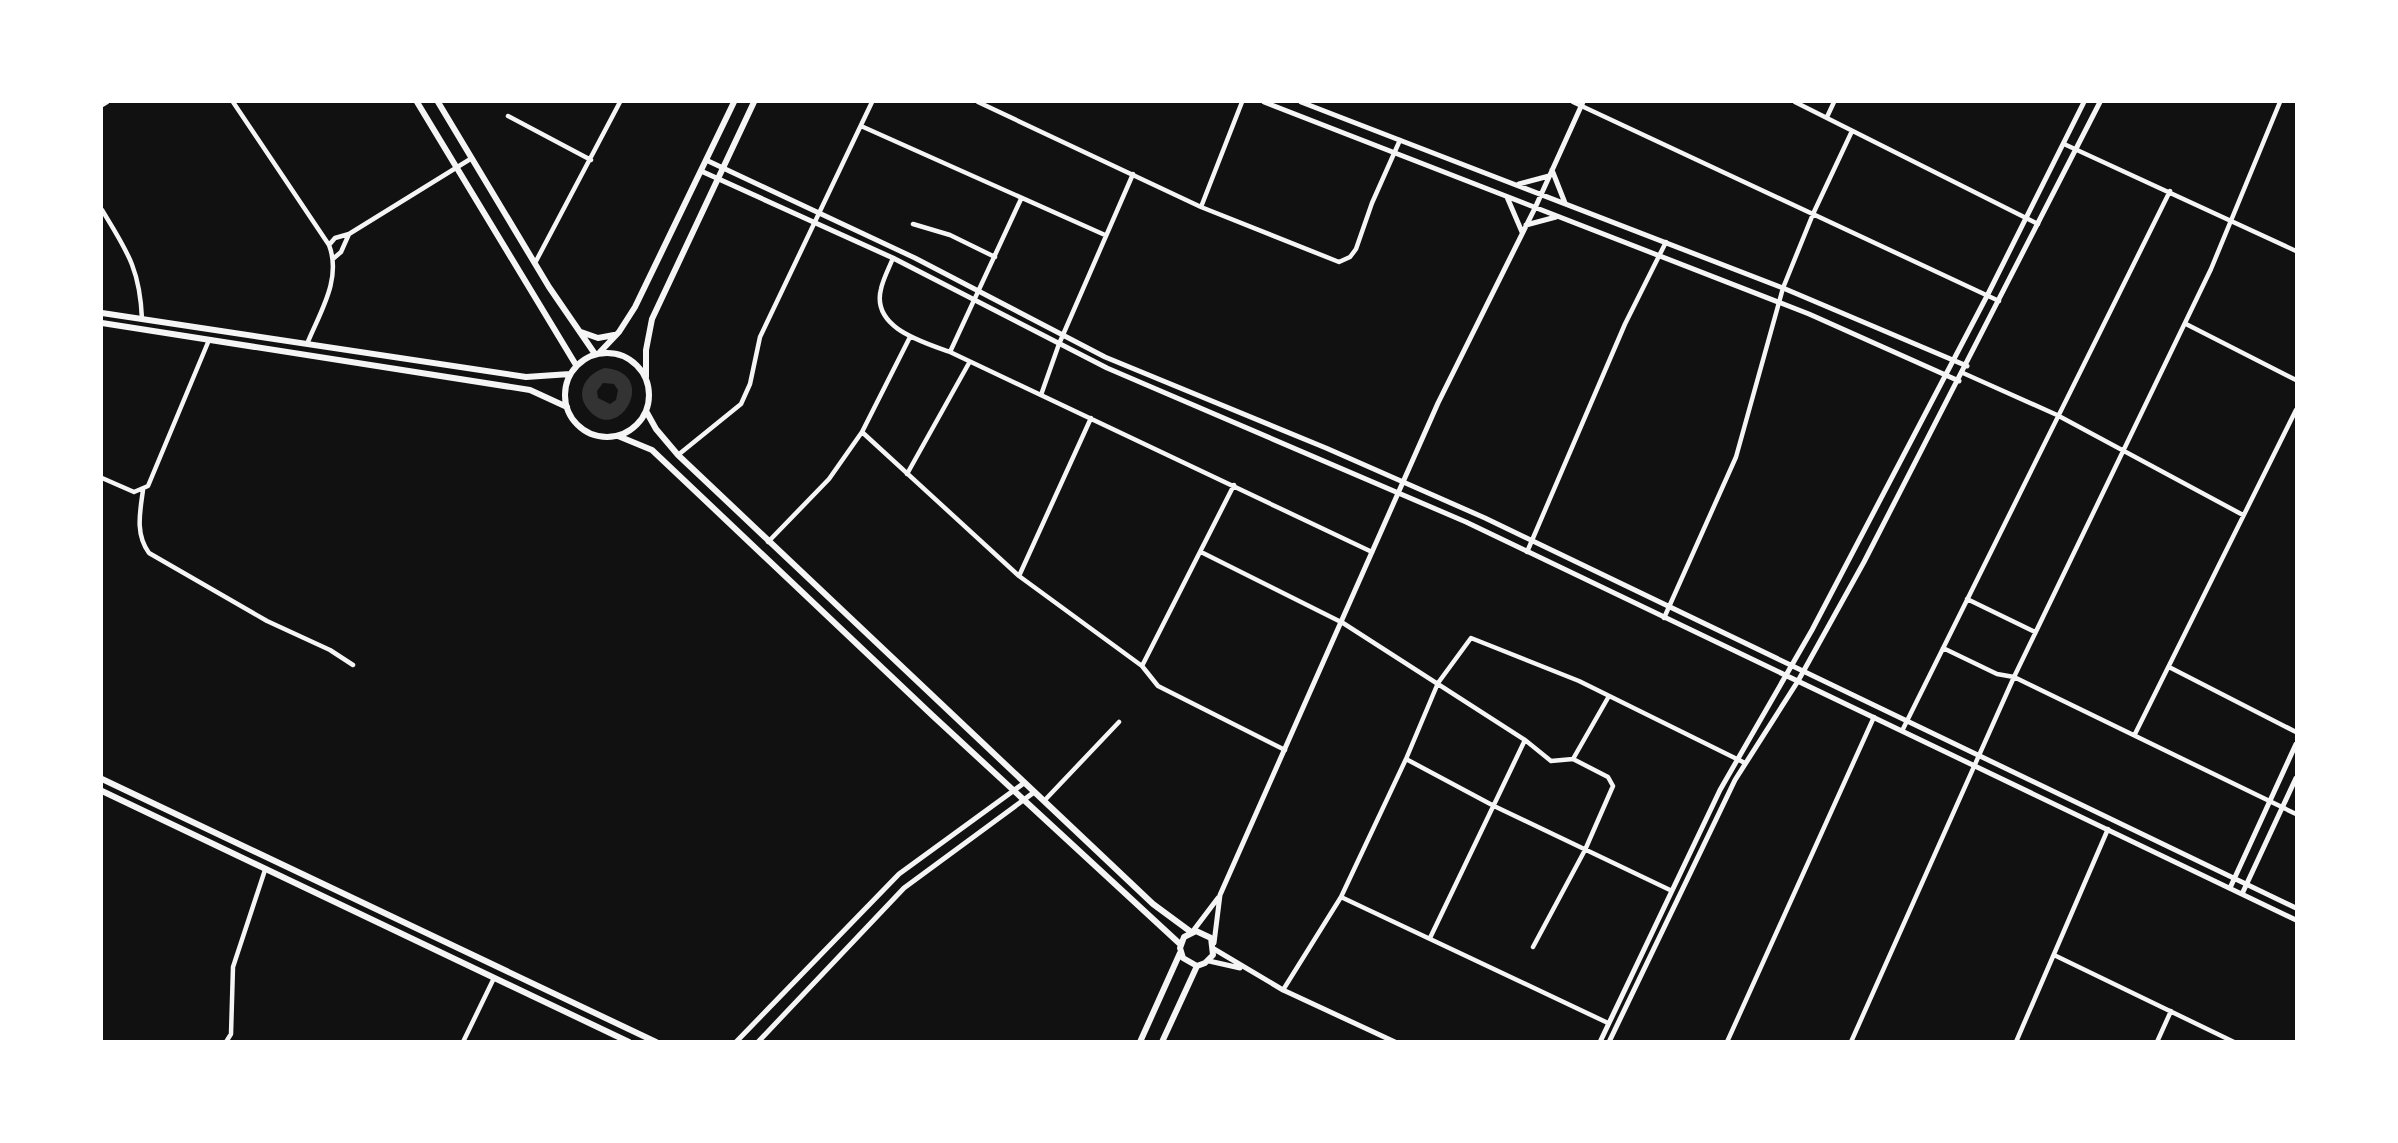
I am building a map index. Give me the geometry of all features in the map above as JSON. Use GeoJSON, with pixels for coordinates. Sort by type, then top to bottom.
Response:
{"type":"FeatureCollection","features":[{"type":"Feature","properties":{"kind":"main road"},"geometry":{"type":"LineString","coordinates":[[417,102],[576,365]]}},
{"type":"Feature","properties":{"kind":"main road"},"geometry":{"type":"LineString","coordinates":[[438,102],[535,263],[577,329],[597,353]]}},
{"type":"Feature","properties":{"kind":"main road"},"geometry":{"type":"LineString","coordinates":[[734,102],[635,307],[619,332],[597,353],[576,365],[570,374],[565,390],[567,407],[574,422],[586,432],[602,437],[618,436],[635,427],[646,411],[649,394],[646,350],[652,319],[754,102]]}},
{"type":"Feature","properties":{"kind":"main road"},"geometry":{"type":"LineString","coordinates":[[102,313],[526,377],[570,374]]}},
{"type":"Feature","properties":{"kind":"main road"},"geometry":{"type":"LineString","coordinates":[[102,323],[530,390],[567,407]]}},
{"type":"Feature","properties":{"kind":"main road"},"geometry":{"type":"LineString","coordinates":[[577,329],[598,338],[619,332]]}},
{"type":"Feature","properties":{"kind":"main road"},"geometry":{"type":"LineString","coordinates":[[597,353],[615,353],[630,359],[646,377]]}},
{"type":"Feature","properties":{"kind":"main road"},"geometry":{"type":"LineString","coordinates":[[646,411],[656,429],[678,455],[1033,793],[1153,904],[1191,932],[1207,933],[1214,946],[1209,961],[1196,965],[1188,963],[1180,953]]}},
{"type":"Feature","properties":{"kind":"main road"},"geometry":{"type":"LineString","coordinates":[[618,436],[652,450],[1180,944]]}},
{"type":"Feature","properties":{"kind":"main road"},"geometry":{"type":"LineString","coordinates":[[102,779],[656,1041]]}},
{"type":"Feature","properties":{"kind":"main road"},"geometry":{"type":"LineString","coordinates":[[102,791],[629,1041]]}},
{"type":"Feature","properties":{"kind":"main road"},"geometry":{"type":"LineString","coordinates":[[1140,1041],[1180,953],[1180,944],[1191,932]]}},
{"type":"Feature","properties":{"kind":"main road"},"geometry":{"type":"LineString","coordinates":[[1162,1041],[1196,965]]}},
{"type":"Feature","properties":{"kind":"street"},"geometry":{"type":"LineString","coordinates":[[102,105],[107,102]]}},
{"type":"Feature","properties":{"kind":"street"},"geometry":{"type":"LineString","coordinates":[[233,102],[329,245],[334,258],[333,282],[307,344]]}},
{"type":"Feature","properties":{"kind":"street"},"geometry":{"type":"LineString","coordinates":[[535,263],[620,102]]}},
{"type":"Feature","properties":{"kind":"street"},"geometry":{"type":"LineString","coordinates":[[678,455],[741,404],[750,384],[760,337],[872,102]]}},
{"type":"Feature","properties":{"kind":"street"},"geometry":{"type":"LineString","coordinates":[[978,102],[1201,207],[1271,237],[1310,248],[1327,259],[1344,261],[1356,248],[1372,203],[1400,140]]}},
{"type":"Feature","properties":{"kind":"street"},"geometry":{"type":"LineString","coordinates":[[1201,207],[1242,102]]}},
{"type":"Feature","properties":{"kind":"street"},"geometry":{"type":"LineString","coordinates":[[1264,102],[1660,256],[1959,381]]}},
{"type":"Feature","properties":{"kind":"street"},"geometry":{"type":"LineString","coordinates":[[1301,102],[1783,288],[1967,366]]}},
{"type":"Feature","properties":{"kind":"street"},"geometry":{"type":"LineString","coordinates":[[1573,102],[1582,103],[2000,301]]}},
{"type":"Feature","properties":{"kind":"street"},"geometry":{"type":"LineString","coordinates":[[1795,102],[2039,225]]}},
{"type":"Feature","properties":{"kind":"street"},"geometry":{"type":"LineString","coordinates":[[1827,117],[1834,102]]}},
{"type":"Feature","properties":{"kind":"street"},"geometry":{"type":"LineString","coordinates":[[1600,1041],[1736,757],[1793,665],[1988,294],[2084,102]]}},
{"type":"Feature","properties":{"kind":"street"},"geometry":{"type":"LineString","coordinates":[[1609,1041],[1699,850],[1745,763],[1798,681],[1889,513],[1967,366],[2100,102]]}},
{"type":"Feature","properties":{"kind":"street"},"geometry":{"type":"LineString","coordinates":[[1851,1041],[2014,677],[2186,324],[2280,102]]}},
{"type":"Feature","properties":{"kind":"street"},"geometry":{"type":"LineString","coordinates":[[1191,932],[1220,895],[1343,623],[1438,402],[1535,208],[1582,103]]}},
{"type":"Feature","properties":{"kind":"street"},"geometry":{"type":"LineString","coordinates":[[509,116],[591,160]]}},
{"type":"Feature","properties":{"kind":"street"},"geometry":{"type":"LineString","coordinates":[[861,126],[1105,235]]}},
{"type":"Feature","properties":{"kind":"street"},"geometry":{"type":"LineString","coordinates":[[1664,618],[1736,457],[1783,288],[1813,214],[1852,131]]}},
{"type":"Feature","properties":{"kind":"street"},"geometry":{"type":"LineString","coordinates":[[2064,144],[2297,251]]}},
{"type":"Feature","properties":{"kind":"street"},"geometry":{"type":"LineString","coordinates":[[329,245],[335,238],[349,234],[473,157]]}},
{"type":"Feature","properties":{"kind":"street"},"geometry":{"type":"LineString","coordinates":[[706,160],[820,212],[1128,367],[1404,483],[1532,541],[1979,753],[2297,908]]}},
{"type":"Feature","properties":{"kind":"street"},"geometry":{"type":"LineString","coordinates":[[701,170],[894,258],[1059,344],[1174,398],[1399,493],[1527,552],[2297,920]]}},
{"type":"Feature","properties":{"kind":"street"},"geometry":{"type":"LineString","coordinates":[[1519,184],[1550,173]]}},
{"type":"Feature","properties":{"kind":"street"},"geometry":{"type":"LineString","coordinates":[[1550,173],[1564,203]]}},
{"type":"Feature","properties":{"kind":"street"},"geometry":{"type":"LineString","coordinates":[[1041,395],[1059,344],[1133,174]]}},
{"type":"Feature","properties":{"kind":"street"},"geometry":{"type":"LineString","coordinates":[[1902,731],[2170,191]]}},
{"type":"Feature","properties":{"kind":"street"},"geometry":{"type":"LineString","coordinates":[[1507,197],[1522,233]]}},
{"type":"Feature","properties":{"kind":"street"},"geometry":{"type":"LineString","coordinates":[[950,352],[1021,199]]}},
{"type":"Feature","properties":{"kind":"street"},"geometry":{"type":"LineString","coordinates":[[102,210],[136,272],[141,287],[142,320]]}},
{"type":"Feature","properties":{"kind":"street"},"geometry":{"type":"LineString","coordinates":[[1526,225],[1537,220],[1558,217]]}},
{"type":"Feature","properties":{"kind":"street"},"geometry":{"type":"LineString","coordinates":[[913,224],[950,235],[995,257]]}},
{"type":"Feature","properties":{"kind":"street"},"geometry":{"type":"LineString","coordinates":[[334,258],[341,252],[349,234]]}},
{"type":"Feature","properties":{"kind":"street"},"geometry":{"type":"LineString","coordinates":[[1527,552],[1625,324],[1666,242]]}},
{"type":"Feature","properties":{"kind":"street"},"geometry":{"type":"LineString","coordinates":[[894,258],[880,289],[880,302],[888,319],[910,337],[950,352],[1374,552]]}},
{"type":"Feature","properties":{"kind":"street"},"geometry":{"type":"LineString","coordinates":[[2186,324],[2297,380]]}},
{"type":"Feature","properties":{"kind":"street"},"geometry":{"type":"LineString","coordinates":[[768,542],[829,479],[862,432],[910,337]]}},
{"type":"Feature","properties":{"kind":"street"},"geometry":{"type":"LineString","coordinates":[[210,339],[143,490],[139,525],[142,543],[149,553],[267,621],[330,650],[353,665]]}},
{"type":"Feature","properties":{"kind":"street"},"geometry":{"type":"LineString","coordinates":[[907,474],[969,363]]}},
{"type":"Feature","properties":{"kind":"street"},"geometry":{"type":"LineString","coordinates":[[1963,373],[2057,415],[2243,516]]}},
{"type":"Feature","properties":{"kind":"street"},"geometry":{"type":"LineString","coordinates":[[2135,734],[2297,410]]}},
{"type":"Feature","properties":{"kind":"street"},"geometry":{"type":"LineString","coordinates":[[1020,576],[1091,418]]}},
{"type":"Feature","properties":{"kind":"street"},"geometry":{"type":"LineString","coordinates":[[862,432],[1020,576],[1142,666],[1168,692],[1285,750]]}},
{"type":"Feature","properties":{"kind":"street"},"geometry":{"type":"LineString","coordinates":[[102,478],[134,492],[143,490]]}},
{"type":"Feature","properties":{"kind":"street"},"geometry":{"type":"LineString","coordinates":[[1142,666],[1234,485]]}},
{"type":"Feature","properties":{"kind":"street"},"geometry":{"type":"LineString","coordinates":[[1877,506],[1889,513]]}},
{"type":"Feature","properties":{"kind":"street"},"geometry":{"type":"LineString","coordinates":[[1201,552],[1343,623],[1525,740],[1547,760],[1557,763],[1573,760],[1608,777],[1613,786],[1585,850],[1533,947]]}},
{"type":"Feature","properties":{"kind":"street"},"geometry":{"type":"LineString","coordinates":[[1967,599],[2036,633]]}},
{"type":"Feature","properties":{"kind":"street"},"geometry":{"type":"LineString","coordinates":[[1283,990],[1341,897],[1406,760],[1438,683],[1469,639],[1476,638],[1609,696],[1745,763]]}},
{"type":"Feature","properties":{"kind":"street"},"geometry":{"type":"LineString","coordinates":[[1943,648],[1997,674],[2014,677],[2297,814]]}},
{"type":"Feature","properties":{"kind":"street"},"geometry":{"type":"LineString","coordinates":[[2169,667],[2297,732]]}},
{"type":"Feature","properties":{"kind":"street"},"geometry":{"type":"LineString","coordinates":[[1573,760],[1609,696]]}},
{"type":"Feature","properties":{"kind":"street"},"geometry":{"type":"LineString","coordinates":[[1727,1041],[1874,717]]}},
{"type":"Feature","properties":{"kind":"street"},"geometry":{"type":"LineString","coordinates":[[1044,801],[1119,722]]}},
{"type":"Feature","properties":{"kind":"street"},"geometry":{"type":"LineString","coordinates":[[1430,938],[1525,740]]}},
{"type":"Feature","properties":{"kind":"street"},"geometry":{"type":"LineString","coordinates":[[2230,888],[2297,744]]}},
{"type":"Feature","properties":{"kind":"street"},"geometry":{"type":"LineString","coordinates":[[1406,760],[1494,806],[1670,890]]}},
{"type":"Feature","properties":{"kind":"street"},"geometry":{"type":"LineString","coordinates":[[2242,894],[2297,778]]}},
{"type":"Feature","properties":{"kind":"street"},"geometry":{"type":"LineString","coordinates":[[736,1041],[873,897],[908,866],[1024,783]]}},
{"type":"Feature","properties":{"kind":"street"},"geometry":{"type":"LineString","coordinates":[[758,1041],[904,888],[1033,793]]}},
{"type":"Feature","properties":{"kind":"street"},"geometry":{"type":"LineString","coordinates":[[2016,1041],[2108,828]]}},
{"type":"Feature","properties":{"kind":"street"},"geometry":{"type":"LineString","coordinates":[[226,1041],[231,1034],[233,967],[265,870]]}},
{"type":"Feature","properties":{"kind":"street"},"geometry":{"type":"LineString","coordinates":[[1220,895],[1214,946],[1246,970],[1283,990],[1395,1041]]}},
{"type":"Feature","properties":{"kind":"street"},"geometry":{"type":"LineString","coordinates":[[1341,897],[1608,1023]]}},
{"type":"Feature","properties":{"kind":"street"},"geometry":{"type":"LineString","coordinates":[[2054,955],[2234,1041]]}},
{"type":"Feature","properties":{"kind":"street"},"geometry":{"type":"LineString","coordinates":[[1209,961],[1246,970]]}},
{"type":"Feature","properties":{"kind":"street"},"geometry":{"type":"LineString","coordinates":[[463,1041],[494,978]]}},
{"type":"Feature","properties":{"kind":"street"},"geometry":{"type":"LineString","coordinates":[[2157,1041],[2171,1011]]}},
{"type":"Feature","properties":{"kind":"shaded area"},"geometry":{"type":"Polygon","coordinates":[[[605,368],[622,373],[630,382],[632,393],[629,405],[621,414],[611,419],[600,418],[588,409],[582,396],[584,384],[605,368]],[[603,383],[597,391],[598,398],[610,404],[616,400],[618,390],[614,384],[603,383]]]}}]}
